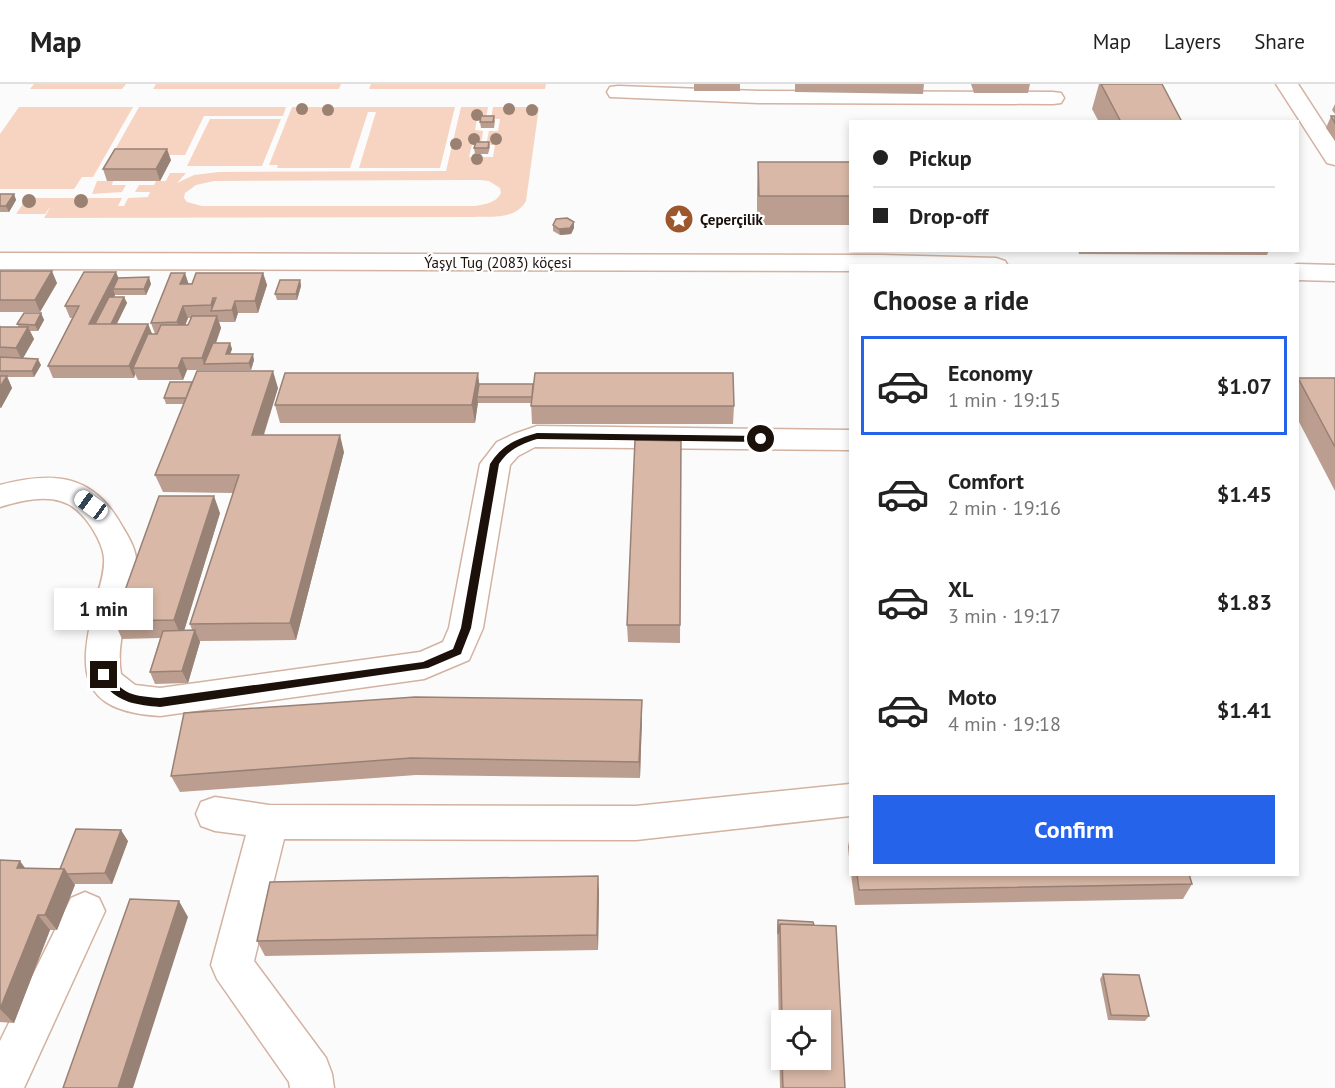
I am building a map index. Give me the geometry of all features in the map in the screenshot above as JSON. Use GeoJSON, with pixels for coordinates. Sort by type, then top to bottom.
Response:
{"type":"FeatureCollection","features":[{"type":"Feature","properties":{"kind":"street"},"geometry":{"type":"LineString","coordinates":[[1287,84],[1335,158]]}},
{"type":"Feature","properties":{"kind":"street"},"geometry":{"type":"LineString","coordinates":[[618,94],[759,97],[1052,91],[1059,120]]}},
{"type":"Feature","properties":{"kind":"street","name":"Ýaşyl Tug (2083) köçesi"},"geometry":{"type":"LineString","coordinates":[[0,261],[912,264]]}},
{"type":"Feature","properties":{"kind":"street"},"geometry":{"type":"LineString","coordinates":[[1299,272],[1335,273]]}},
{"type":"Feature","properties":{"kind":"street"},"geometry":{"type":"LineString","coordinates":[[0,496],[46,490],[73,492],[91,505],[106,523],[121,558],[102,657],[104,675],[114,690],[133,700],[160,702],[424,665],[457,651],[466,628],[495,464],[501,454],[517,443],[537,436],[849,440]]}},
{"type":"Feature","properties":{"kind":"street"},"geometry":{"type":"LineString","coordinates":[[215,814],[269,822],[636,823],[849,800]]}},
{"type":"Feature","properties":{"kind":"street"},"geometry":{"type":"LineString","coordinates":[[269,822],[232,965],[310,1074],[312,1088]]}},
{"type":"Feature","properties":{"kind":"street"},"geometry":{"type":"LineString","coordinates":[[2,1088],[24,1036],[86,911]]}},
{"type":"Feature","properties":{"kind":"shaded area"},"geometry":{"type":"Polygon","coordinates":[[[34,84],[126,84],[122,89],[30,89],[34,84]]]}},
{"type":"Feature","properties":{"kind":"shaded area"},"geometry":{"type":"Polygon","coordinates":[[[156,84],[341,84],[339,89],[153,89],[156,84]]]}},
{"type":"Feature","properties":{"kind":"shaded area"},"geometry":{"type":"Polygon","coordinates":[[[371,84],[546,84],[545,89],[369,89],[371,84]]]}},
{"type":"Feature","properties":{"kind":"shaded area"},"geometry":{"type":"Polygon","coordinates":[[[19,107],[133,107],[93,177],[82,177],[74,189],[0,189],[0,134],[19,107]]]}},
{"type":"Feature","properties":{"kind":"shaded area"},"geometry":{"type":"Polygon","coordinates":[[[139,107],[286,107],[283,116],[204,116],[185,155],[112,155],[139,107]]]}},
{"type":"Feature","properties":{"kind":"shaded area"},"geometry":{"type":"Polygon","coordinates":[[[292,107],[455,107],[440,168],[359,168],[376,112],[368,112],[350,168],[277,168],[278,165],[269,165],[292,107]]]}},
{"type":"Feature","properties":{"kind":"shaded area"},"geometry":{"type":"Polygon","coordinates":[[[461,107],[488,107],[486,119],[477,119],[475,130],[483,131],[481,145],[472,145],[469,157],[493,157],[495,145],[486,145],[489,131],[498,131],[500,119],[491,119],[493,107],[539,107],[526,201],[516,211],[503,216],[44,218],[51,206],[45,214],[16,214],[27,198],[122,198],[118,206],[124,206],[128,198],[148,197],[150,192],[135,192],[139,185],[154,185],[156,181],[166,181],[170,173],[186,173],[177,183],[194,175],[219,172],[446,171],[461,107]],[[214,181],[196,185],[185,193],[184,198],[187,202],[202,206],[475,206],[493,201],[501,193],[500,188],[489,181],[214,181]]]}},
{"type":"Feature","properties":{"kind":"shaded area"},"geometry":{"type":"Polygon","coordinates":[[[210,119],[281,119],[262,166],[187,166],[210,119]]]}},
{"type":"Feature","properties":{"kind":"shaded area"},"geometry":{"type":"Polygon","coordinates":[[[97,181],[113,181],[112,185],[126,185],[122,192],[92,194],[97,181]]]}},
{"type":"Feature","properties":{"kind":"building"},"geometry":{"type":"Polygon","coordinates":[[[1101,84],[1162,84],[1181,120],[1120,120],[1101,84]]]}},
{"type":"Feature","properties":{"kind":"building"},"geometry":{"type":"Polygon","coordinates":[[[481,116],[494,116],[493,122],[480,122],[481,116]]]}},
{"type":"Feature","properties":{"kind":"building"},"geometry":{"type":"Polygon","coordinates":[[[476,142],[489,142],[488,148],[474,148],[476,142]]]}},
{"type":"Feature","properties":{"kind":"building"},"geometry":{"type":"Polygon","coordinates":[[[115,149],[167,149],[156,169],[103,169],[115,149]]]}},
{"type":"Feature","properties":{"kind":"building"},"geometry":{"type":"Polygon","coordinates":[[[758,162],[849,162],[849,196],[759,196],[758,162]]]}},
{"type":"Feature","properties":{"kind":"building"},"geometry":{"type":"Polygon","coordinates":[[[0,194],[14,194],[6,206],[0,206],[0,194]]]}},
{"type":"Feature","properties":{"kind":"building"},"geometry":{"type":"Polygon","coordinates":[[[567,218],[574,222],[570,228],[559,229],[553,225],[556,219],[567,218]]]}},
{"type":"Feature","properties":{"kind":"building"},"geometry":{"type":"Polygon","coordinates":[[[0,271],[52,271],[35,300],[0,300],[0,271]]]}},
{"type":"Feature","properties":{"kind":"building"},"geometry":{"type":"Polygon","coordinates":[[[84,272],[116,272],[89,324],[148,324],[129,366],[48,366],[79,306],[65,306],[84,272]]]}},
{"type":"Feature","properties":{"kind":"building"},"geometry":{"type":"Polygon","coordinates":[[[171,273],[185,273],[180,284],[192,284],[196,273],[263,273],[255,301],[235,301],[232,310],[211,311],[216,298],[213,298],[211,305],[183,306],[177,322],[151,323],[171,273]]]}},
{"type":"Feature","properties":{"kind":"building"},"geometry":{"type":"Polygon","coordinates":[[[149,277],[144,289],[113,289],[118,278],[149,277]]]}},
{"type":"Feature","properties":{"kind":"building"},"geometry":{"type":"Polygon","coordinates":[[[280,280],[300,280],[296,294],[275,294],[280,280]]]}},
{"type":"Feature","properties":{"kind":"building"},"geometry":{"type":"Polygon","coordinates":[[[109,297],[124,297],[111,324],[95,324],[109,297]]]}},
{"type":"Feature","properties":{"kind":"building"},"geometry":{"type":"Polygon","coordinates":[[[24,313],[41,313],[35,325],[17,324],[24,313]]]}},
{"type":"Feature","properties":{"kind":"building"},"geometry":{"type":"Polygon","coordinates":[[[192,316],[217,316],[202,358],[182,358],[178,368],[133,368],[148,334],[157,334],[161,325],[188,325],[192,316]]]}},
{"type":"Feature","properties":{"kind":"building"},"geometry":{"type":"Polygon","coordinates":[[[0,327],[28,327],[16,348],[0,347],[0,327]]]}},
{"type":"Feature","properties":{"kind":"building"},"geometry":{"type":"Polygon","coordinates":[[[213,343],[230,343],[226,354],[253,354],[249,363],[204,364],[213,343]]]}},
{"type":"Feature","properties":{"kind":"building"},"geometry":{"type":"Polygon","coordinates":[[[0,357],[38,359],[32,371],[0,371],[0,357]]]}},
{"type":"Feature","properties":{"kind":"building"},"geometry":{"type":"Polygon","coordinates":[[[197,371],[273,371],[252,435],[340,435],[290,623],[190,624],[239,475],[155,475],[197,371]]]}},
{"type":"Feature","properties":{"kind":"building"},"geometry":{"type":"Polygon","coordinates":[[[285,373],[478,373],[472,405],[275,405],[285,373]]]}},
{"type":"Feature","properties":{"kind":"building"},"geometry":{"type":"Polygon","coordinates":[[[535,373],[733,373],[734,406],[531,406],[535,373]]]}},
{"type":"Feature","properties":{"kind":"building"},"geometry":{"type":"Polygon","coordinates":[[[0,376],[7,376],[0,387],[0,376]]]}},
{"type":"Feature","properties":{"kind":"building"},"geometry":{"type":"Polygon","coordinates":[[[1299,378],[1335,378],[1335,447],[1299,380],[1299,378]]]}},
{"type":"Feature","properties":{"kind":"building"},"geometry":{"type":"Polygon","coordinates":[[[170,382],[192,382],[186,398],[164,398],[170,382]]]}},
{"type":"Feature","properties":{"kind":"building"},"geometry":{"type":"Polygon","coordinates":[[[479,384],[533,384],[532,397],[477,397],[479,384]]]}},
{"type":"Feature","properties":{"kind":"building"},"geometry":{"type":"Polygon","coordinates":[[[635,440],[681,441],[680,625],[627,625],[635,440]]]}},
{"type":"Feature","properties":{"kind":"building"},"geometry":{"type":"Polygon","coordinates":[[[159,496],[214,496],[174,620],[114,621],[159,496]]]}},
{"type":"Feature","properties":{"kind":"building"},"geometry":{"type":"Polygon","coordinates":[[[195,630],[182,671],[150,672],[163,631],[195,630]]]}},
{"type":"Feature","properties":{"kind":"building"},"geometry":{"type":"Polygon","coordinates":[[[415,697],[642,700],[639,762],[411,758],[171,776],[184,713],[415,697]]]}},
{"type":"Feature","properties":{"kind":"building"},"geometry":{"type":"Polygon","coordinates":[[[76,829],[121,830],[105,873],[67,874],[64,869],[60,869],[76,829]]]}},
{"type":"Feature","properties":{"kind":"building"},"geometry":{"type":"Polygon","coordinates":[[[0,860],[20,861],[17,868],[64,869],[45,915],[38,915],[0,1009],[0,860]]]}},
{"type":"Feature","properties":{"kind":"building"},"geometry":{"type":"Polygon","coordinates":[[[598,876],[597,935],[257,941],[270,882],[598,876]]]}},
{"type":"Feature","properties":{"kind":"building"},"geometry":{"type":"Polygon","coordinates":[[[857,876],[1190,876],[1192,884],[859,890],[857,876]]]}},
{"type":"Feature","properties":{"kind":"building"},"geometry":{"type":"Polygon","coordinates":[[[130,899],[179,901],[118,1088],[63,1088],[130,899]]]}},
{"type":"Feature","properties":{"kind":"building"},"geometry":{"type":"Polygon","coordinates":[[[778,920],[813,922],[814,925],[780,924],[778,934],[778,920]]]}},
{"type":"Feature","properties":{"kind":"building"},"geometry":{"type":"Polygon","coordinates":[[[780,924],[836,926],[845,1088],[783,1088],[782,1070],[831,1070],[831,1010],[782,1010],[780,924]]]}},
{"type":"Feature","properties":{"kind":"building"},"geometry":{"type":"Polygon","coordinates":[[[1103,974],[1139,975],[1149,1016],[1111,1015],[1103,974]]]}},
{"type":"Feature","properties":{"kind":"place","name":"Çeperçilik"},"geometry":{"type":"Point","coordinates":[679,219]}},
{"type":"Feature","properties":{"kind":"route"},"geometry":{"type":"LineString","coordinates":[[104,675],[114,690],[133,700],[160,702],[424,665],[457,651],[466,628],[495,464],[501,454],[517,443],[537,436],[761,439]]}}]}
